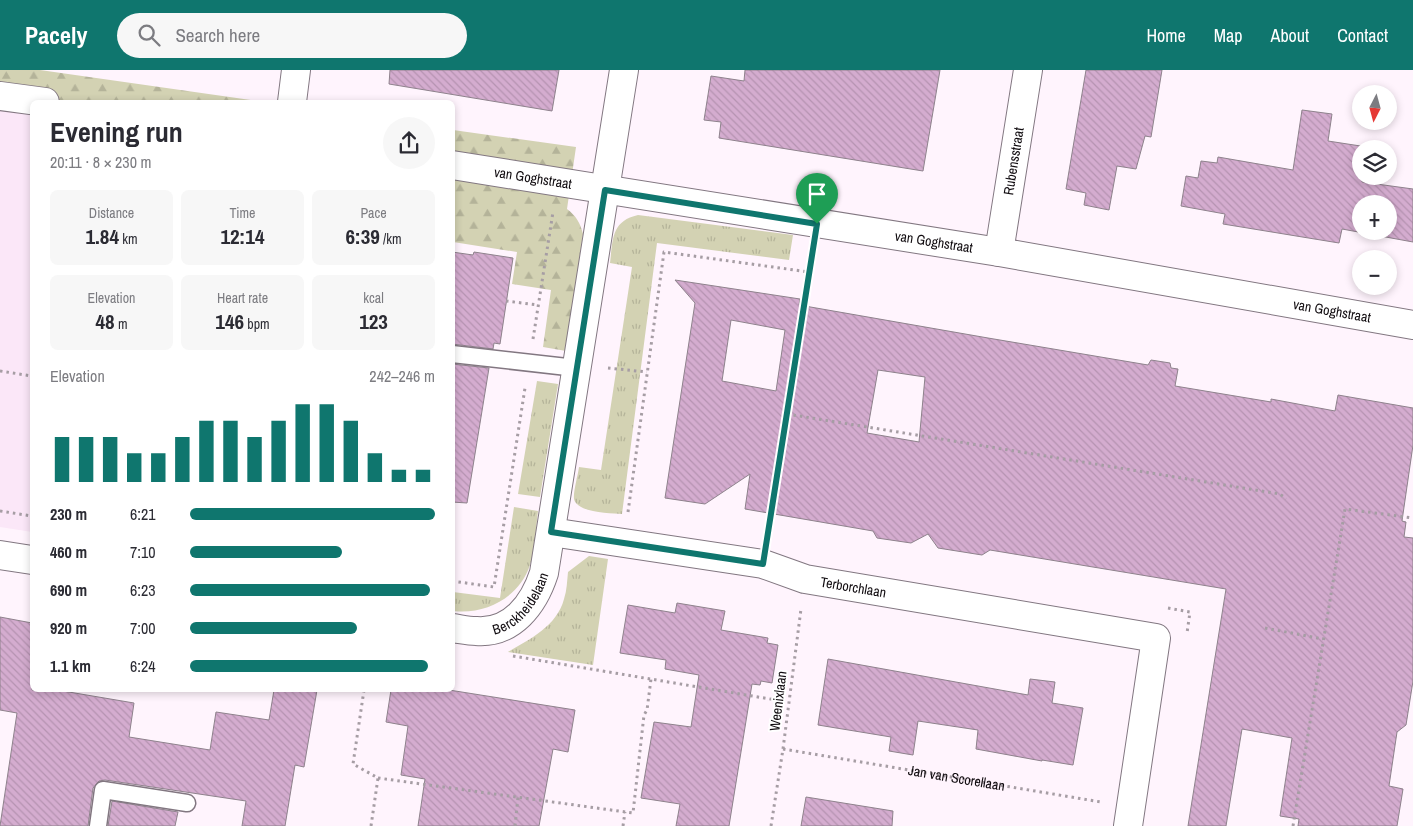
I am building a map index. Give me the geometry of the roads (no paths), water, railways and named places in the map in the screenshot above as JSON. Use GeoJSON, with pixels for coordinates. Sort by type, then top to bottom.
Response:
{"type":"FeatureCollection","features":[{"type":"Feature","properties":{"kind":"street"},"geometry":{"type":"LineString","coordinates":[[292,100],[296,70]]}},
{"type":"Feature","properties":{"kind":"street","name":"Berckheidelaan"},"geometry":{"type":"LineString","coordinates":[[455,628],[477,631],[490,630],[513,621],[527,608],[538,591],[544,573],[624,70]]}},
{"type":"Feature","properties":{"kind":"street","name":"Rubensstraat"},"geometry":{"type":"LineString","coordinates":[[999,252],[1028,70]]}},
{"type":"Feature","properties":{"kind":"street"},"geometry":{"type":"LineString","coordinates":[[0,96],[30,100]]}},
{"type":"Feature","properties":{"kind":"street","name":"van Goghstraat"},"geometry":{"type":"LineString","coordinates":[[455,165],[999,252],[1413,325]]}},
{"type":"Feature","properties":{"kind":"street","name":"Terborchlaan"},"geometry":{"type":"LineString","coordinates":[[551,532],[763,564],[806,579],[1156,638],[1130,816]]}},
{"type":"Feature","properties":{"kind":"street"},"geometry":{"type":"LineString","coordinates":[[0,555],[30,560]]}},
{"type":"Feature","properties":{"kind":"lane"},"geometry":{"type":"LineString","coordinates":[[455,354],[576,368]]}},
{"type":"Feature","properties":{"kind":"lane"},"geometry":{"type":"LineString","coordinates":[[98,826],[103,790],[187,803]]}}]}
